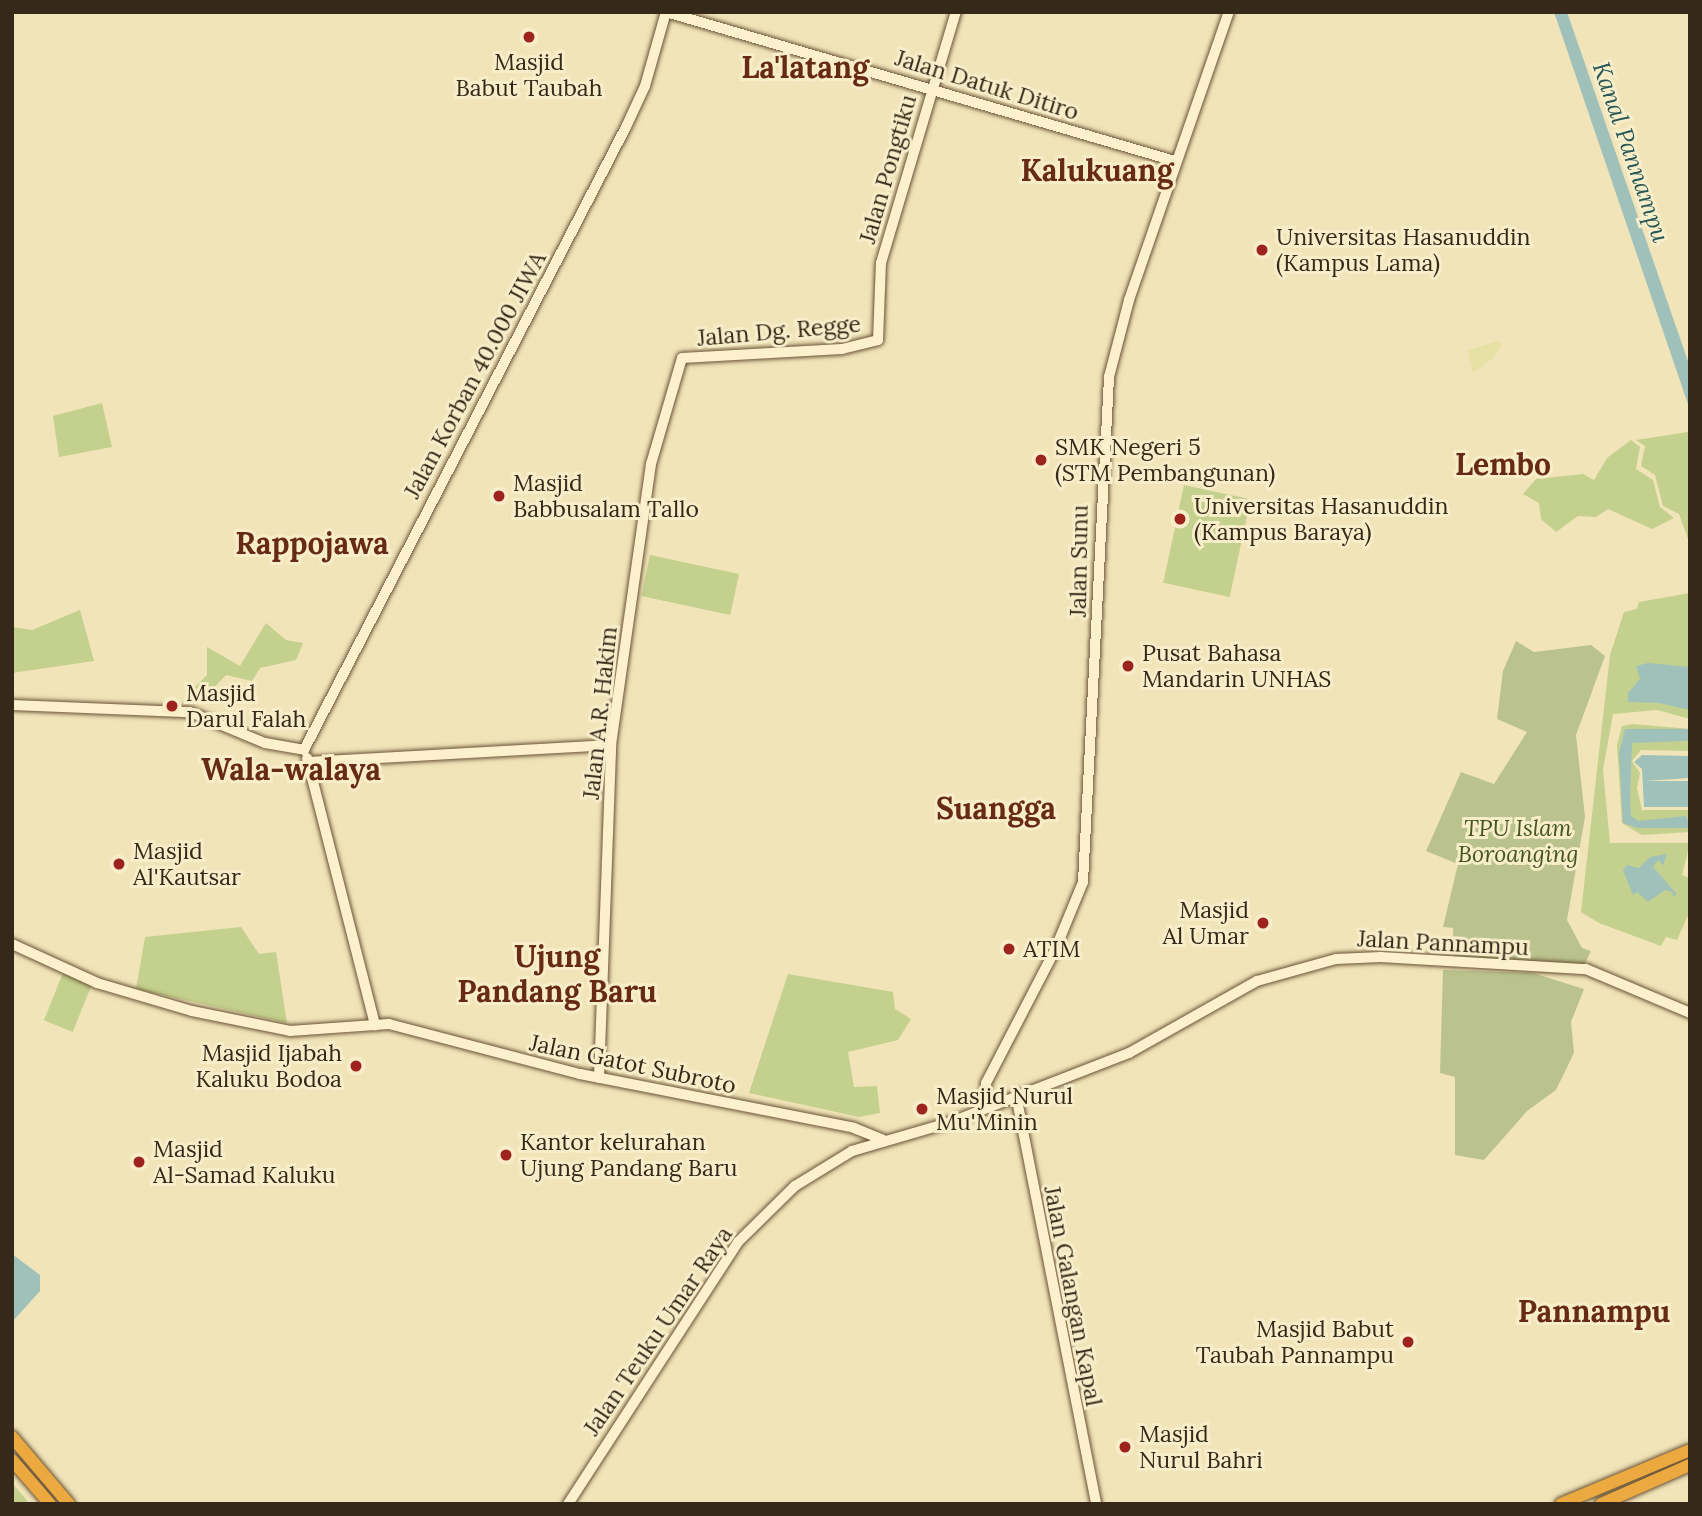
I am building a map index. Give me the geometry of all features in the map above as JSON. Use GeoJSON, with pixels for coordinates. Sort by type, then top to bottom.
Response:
{"type":"FeatureCollection","features":[{"type":"Feature","properties":{"kind":"highway"},"geometry":{"type":"LineString","coordinates":[[12,1437],[69,1504]]}},
{"type":"Feature","properties":{"kind":"highway"},"geometry":{"type":"LineString","coordinates":[[1561,1504],[1690,1450]]}},
{"type":"Feature","properties":{"kind":"highway"},"geometry":{"type":"LineString","coordinates":[[12,1460],[50,1504]]}},
{"type":"Feature","properties":{"kind":"highway"},"geometry":{"type":"LineString","coordinates":[[1601,1504],[1690,1465]]}},
{"type":"Feature","properties":{"kind":"street","name":"Jalan Datuk Ditiro"},"geometry":{"type":"LineString","coordinates":[[666,12],[932,88],[1175,162]]}},
{"type":"Feature","properties":{"kind":"street","name":"Jalan Korban 40.000 JIWA"},"geometry":{"type":"LineString","coordinates":[[304,750],[632,115],[666,12]]}},
{"type":"Feature","properties":{"kind":"street","name":"Jalan Pongtiku"},"geometry":{"type":"LineString","coordinates":[[878,340],[881,263],[956,12]]}},
{"type":"Feature","properties":{"kind":"street","name":"Jalan Sunu"},"geometry":{"type":"LineString","coordinates":[[988,1106],[986,1083],[1059,941],[1084,876],[1109,377],[1175,162],[1229,12]]}},
{"type":"Feature","properties":{"kind":"street","name":"Jalan Dg. Regge"},"geometry":{"type":"LineString","coordinates":[[682,358],[842,349],[878,340]]}},
{"type":"Feature","properties":{"kind":"street","name":"Jalan A.R. Hakim"},"geometry":{"type":"LineString","coordinates":[[599,1078],[611,745],[652,464],[682,358]]}},
{"type":"Feature","properties":{"kind":"street"},"geometry":{"type":"LineString","coordinates":[[12,705],[190,712],[265,743],[304,750],[375,1025]]}},
{"type":"Feature","properties":{"kind":"street"},"geometry":{"type":"LineString","coordinates":[[308,762],[611,745]]}},
{"type":"Feature","properties":{"kind":"street","name":"Jalan Gatot Subroto"},"geometry":{"type":"LineString","coordinates":[[12,944],[97,983],[192,1011],[290,1031],[389,1024],[599,1078],[854,1129],[883,1140]]}},
{"type":"Feature","properties":{"kind":"street","name":"Jalan Pannampu"},"geometry":{"type":"LineString","coordinates":[[988,1106],[1160,1038],[1256,982],[1351,957],[1586,970],[1690,1013]]}},
{"type":"Feature","properties":{"kind":"street","name":"Jalan Galangan Kapal"},"geometry":{"type":"LineString","coordinates":[[1012,1097],[1096,1504]]}},
{"type":"Feature","properties":{"kind":"street","name":"Jalan Teuku Umar Raya"},"geometry":{"type":"LineString","coordinates":[[568,1504],[738,1242],[795,1186],[845,1155],[883,1140],[951,1122],[988,1106]]}},
{"type":"Feature","properties":{"kind":"shaded area"},"geometry":{"type":"Polygon","coordinates":[[[1499,341],[1501,347],[1492,359],[1473,373],[1468,350],[1499,341]]]}},
{"type":"Feature","properties":{"kind":"green space"},"geometry":{"type":"Polygon","coordinates":[[[102,403],[112,447],[59,457],[53,416],[102,403]]]}},
{"type":"Feature","properties":{"kind":"green space"},"geometry":{"type":"Polygon","coordinates":[[[1688,432],[1690,539],[1679,514],[1663,506],[1655,475],[1641,466],[1645,446],[1636,440],[1688,432]]]}},
{"type":"Feature","properties":{"kind":"green space"},"geometry":{"type":"Polygon","coordinates":[[[1631,440],[1640,447],[1636,469],[1653,480],[1660,507],[1674,518],[1652,529],[1608,509],[1596,517],[1578,516],[1556,532],[1541,519],[1539,503],[1523,494],[1536,479],[1583,474],[1594,480],[1607,458],[1631,440]]]}},
{"type":"Feature","properties":{"kind":"green space"},"geometry":{"type":"Polygon","coordinates":[[[1184,485],[1251,499],[1230,597],[1163,583],[1184,485]]]}},
{"type":"Feature","properties":{"kind":"green space"},"geometry":{"type":"Polygon","coordinates":[[[650,555],[739,574],[730,615],[641,596],[650,555]]]}},
{"type":"Feature","properties":{"kind":"green space"},"geometry":{"type":"Polygon","coordinates":[[[1690,593],[1690,719],[1657,710],[1613,714],[1603,770],[1610,843],[1690,843],[1682,875],[1690,878],[1690,911],[1677,940],[1666,937],[1661,946],[1599,923],[1581,912],[1610,655],[1624,612],[1637,609],[1639,602],[1690,593]]]}},
{"type":"Feature","properties":{"kind":"green space"},"geometry":{"type":"Polygon","coordinates":[[[80,610],[94,661],[12,673],[12,627],[32,630],[80,610]]]}},
{"type":"Feature","properties":{"kind":"green space"},"geometry":{"type":"Polygon","coordinates":[[[266,623],[286,640],[303,643],[296,660],[260,668],[252,681],[226,675],[210,692],[193,689],[207,675],[207,647],[240,666],[266,623]]]}},
{"type":"Feature","properties":{"kind":"green space","name":"TPU Islam Boroanging"},"geometry":{"type":"Polygon","coordinates":[[[1516,641],[1534,652],[1591,645],[1605,656],[1576,735],[1585,817],[1567,920],[1582,948],[1591,951],[1584,965],[1454,959],[1453,928],[1443,927],[1458,864],[1426,851],[1461,772],[1494,784],[1527,732],[1497,719],[1503,671],[1516,641]]]}},
{"type":"Feature","properties":{"kind":"green space"},"geometry":{"type":"Polygon","coordinates":[[[1633,724],[1690,729],[1690,751],[1641,750],[1632,761],[1640,773],[1637,788],[1642,810],[1690,810],[1690,832],[1642,835],[1622,823],[1617,745],[1622,726],[1633,724]]]}},
{"type":"Feature","properties":{"kind":"green space"},"geometry":{"type":"Polygon","coordinates":[[[241,927],[259,954],[276,952],[287,1023],[136,989],[145,937],[241,927]]]}},
{"type":"Feature","properties":{"kind":"green space"},"geometry":{"type":"Polygon","coordinates":[[[1443,970],[1533,973],[1584,989],[1571,1022],[1574,1053],[1556,1090],[1527,1111],[1484,1160],[1455,1155],[1455,1077],[1440,1073],[1443,970]]]}},
{"type":"Feature","properties":{"kind":"green space"},"geometry":{"type":"Polygon","coordinates":[[[63,973],[92,985],[73,1032],[44,1020],[63,973]]]}},
{"type":"Feature","properties":{"kind":"green space"},"geometry":{"type":"Polygon","coordinates":[[[788,974],[893,992],[895,1009],[911,1019],[898,1040],[848,1052],[854,1087],[877,1086],[880,1113],[859,1117],[749,1093],[788,974]]]}},
{"type":"Feature","properties":{"kind":"green space"},"geometry":{"type":"Polygon","coordinates":[[[12,1483],[30,1504],[12,1504],[12,1483]]]}},
{"type":"Feature","properties":{"kind":"water"},"geometry":{"type":"Polygon","coordinates":[[[1554,12],[1567,12],[1690,367],[1690,410],[1554,12]]]}},
{"type":"Feature","properties":{"kind":"water"},"geometry":{"type":"Polygon","coordinates":[[[1648,663],[1690,667],[1690,710],[1659,703],[1628,702],[1628,693],[1640,679],[1636,666],[1648,663]]]}},
{"type":"Feature","properties":{"kind":"water"},"geometry":{"type":"Polygon","coordinates":[[[1625,729],[1690,729],[1690,740],[1632,743],[1630,802],[1631,816],[1638,821],[1686,816],[1690,828],[1638,828],[1623,823],[1619,753],[1625,729]]]}},
{"type":"Feature","properties":{"kind":"water"},"geometry":{"type":"Polygon","coordinates":[[[1642,755],[1690,756],[1690,778],[1645,781],[1690,781],[1690,807],[1644,807],[1642,769],[1634,762],[1642,755]]]}},
{"type":"Feature","properties":{"kind":"water"},"geometry":{"type":"Polygon","coordinates":[[[1667,854],[1663,865],[1658,860],[1653,867],[1677,894],[1672,897],[1673,892],[1665,890],[1648,902],[1637,892],[1633,895],[1623,870],[1627,865],[1639,868],[1650,857],[1667,854]]]}},
{"type":"Feature","properties":{"kind":"water"},"geometry":{"type":"Polygon","coordinates":[[[12,1254],[40,1275],[40,1291],[12,1322],[12,1254]]]}},
{"type":"Feature","properties":{"kind":"place","name":"Masjid Babut Taubah"},"geometry":{"type":"Point","coordinates":[529,37]}},
{"type":"Feature","properties":{"kind":"place","name":"Universitas Hasanuddin (Kampus Lama)"},"geometry":{"type":"Point","coordinates":[1262,250]}},
{"type":"Feature","properties":{"kind":"place","name":"SMK Negeri 5 (STM Pembangunan)"},"geometry":{"type":"Point","coordinates":[1041,460]}},
{"type":"Feature","properties":{"kind":"place","name":"Masjid Babbusalam Tallo"},"geometry":{"type":"Point","coordinates":[499,496]}},
{"type":"Feature","properties":{"kind":"place","name":"Universitas Hasanuddin (Kampus Baraya)"},"geometry":{"type":"Point","coordinates":[1180,519]}},
{"type":"Feature","properties":{"kind":"place","name":"Pusat Bahasa Mandarin UNHAS"},"geometry":{"type":"Point","coordinates":[1128,666]}},
{"type":"Feature","properties":{"kind":"place","name":"Masjid Darul Falah"},"geometry":{"type":"Point","coordinates":[172,706]}},
{"type":"Feature","properties":{"kind":"place","name":"Masjid Al'Kautsar"},"geometry":{"type":"Point","coordinates":[119,864]}},
{"type":"Feature","properties":{"kind":"place","name":"Masjid Al Umar"},"geometry":{"type":"Point","coordinates":[1263,923]}},
{"type":"Feature","properties":{"kind":"place","name":"ATIM"},"geometry":{"type":"Point","coordinates":[1009,949]}},
{"type":"Feature","properties":{"kind":"place","name":"Masjid Ijabah Kaluku Bodoa"},"geometry":{"type":"Point","coordinates":[356,1066]}},
{"type":"Feature","properties":{"kind":"place","name":"Masjid Nurul Mu'Minin"},"geometry":{"type":"Point","coordinates":[922,1109]}},
{"type":"Feature","properties":{"kind":"place","name":"Kantor kelurahan Ujung Pandang Baru"},"geometry":{"type":"Point","coordinates":[506,1155]}},
{"type":"Feature","properties":{"kind":"place","name":"Masjid Al-Samad Kaluku"},"geometry":{"type":"Point","coordinates":[139,1162]}},
{"type":"Feature","properties":{"kind":"place","name":"Masjid Babut Taubah Pannampu"},"geometry":{"type":"Point","coordinates":[1408,1342]}},
{"type":"Feature","properties":{"kind":"place","name":"Masjid Nurul Bahri"},"geometry":{"type":"Point","coordinates":[1125,1447]}},
{"type":"Feature","properties":{"kind":"district","name":"La'latang"},"geometry":{"type":"Point","coordinates":[805,67]}},
{"type":"Feature","properties":{"kind":"district","name":"Kalukuang"},"geometry":{"type":"Point","coordinates":[1097,170]}},
{"type":"Feature","properties":{"kind":"district","name":"Lembo"},"geometry":{"type":"Point","coordinates":[1503,464]}},
{"type":"Feature","properties":{"kind":"district","name":"Rappojawa"},"geometry":{"type":"Point","coordinates":[312,543]}},
{"type":"Feature","properties":{"kind":"district","name":"Wala-walaya"},"geometry":{"type":"Point","coordinates":[291,769]}},
{"type":"Feature","properties":{"kind":"district","name":"Suangga"},"geometry":{"type":"Point","coordinates":[996,808]}},
{"type":"Feature","properties":{"kind":"district","name":"Ujung Pandang Baru"},"geometry":{"type":"Point","coordinates":[557,974]}},
{"type":"Feature","properties":{"kind":"district","name":"Pannampu"},"geometry":{"type":"Point","coordinates":[1594,1311]}},
{"type":"Feature","properties":{"kind":"water label","name":"Kanal Pannampu"},"geometry":{"type":"Point","coordinates":[1631,152]}}]}
